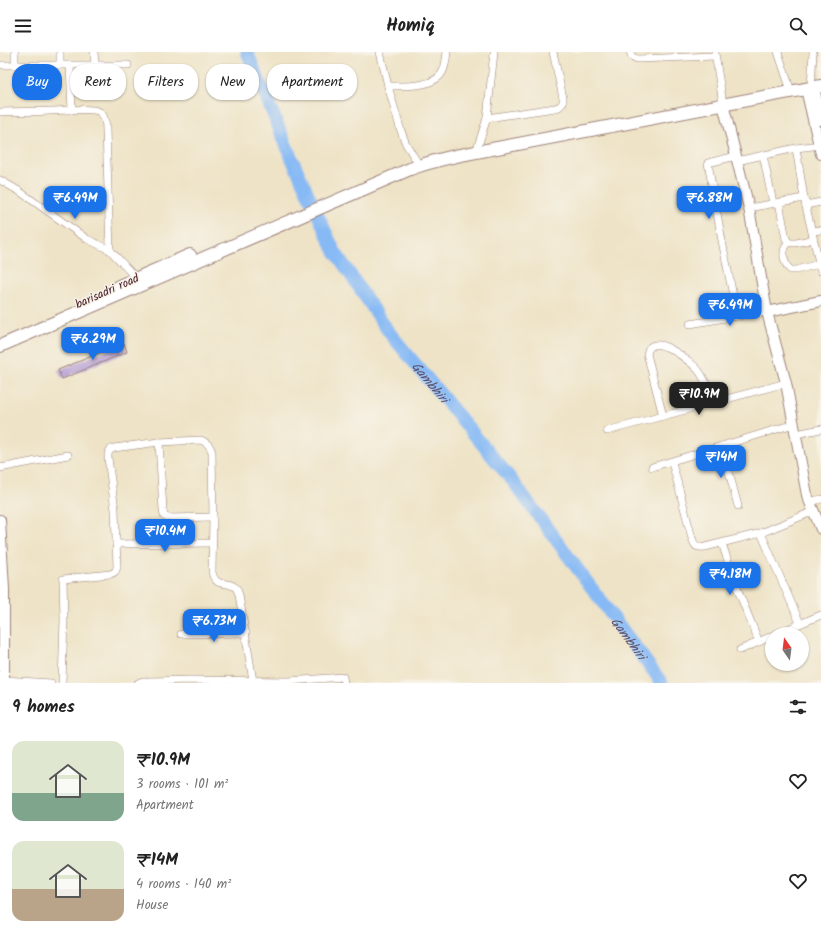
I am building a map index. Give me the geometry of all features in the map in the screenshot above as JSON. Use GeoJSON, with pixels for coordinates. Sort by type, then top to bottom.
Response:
{"type":"FeatureCollection","features":[{"type":"Feature","properties":{"kind":"main road"},"geometry":{"type":"LineString","coordinates":[[153,275],[410,169],[445,158],[813,88]]}},
{"type":"Feature","properties":{"kind":"main road"},"geometry":{"type":"LineString","coordinates":[[813,88],[821,120]]}},
{"type":"Feature","properties":{"kind":"main road"},"geometry":{"type":"LineString","coordinates":[[813,88],[820,148]]}},
{"type":"Feature","properties":{"kind":"main road"},"geometry":{"type":"LineString","coordinates":[[723,104],[749,208],[767,312],[786,383],[807,495],[821,529]]}},
{"type":"Feature","properties":{"kind":"main road"},"geometry":{"type":"LineString","coordinates":[[153,275],[416,160],[436,156],[445,158]]}},
{"type":"Feature","properties":{"kind":"main road","name":"barisadri road"},"geometry":{"type":"LineString","coordinates":[[0,340],[136,278],[153,275]]}},
{"type":"Feature","properties":{"kind":"main road","name":"barisadri road"},"geometry":{"type":"LineString","coordinates":[[0,346],[153,275]]}},
{"type":"Feature","properties":{"kind":"main road"},"geometry":{"type":"LineString","coordinates":[[767,312],[821,301]]}},
{"type":"Feature","properties":{"kind":"main road"},"geometry":{"type":"LineString","coordinates":[[0,520],[4,682]]}},
{"type":"Feature","properties":{"kind":"street"},"geometry":{"type":"LineString","coordinates":[[15,52],[15,64]]}},
{"type":"Feature","properties":{"kind":"street"},"geometry":{"type":"LineString","coordinates":[[60,52],[60,64]]}},
{"type":"Feature","properties":{"kind":"street"},"geometry":{"type":"LineString","coordinates":[[94,52],[95,64]]}},
{"type":"Feature","properties":{"kind":"street"},"geometry":{"type":"LineString","coordinates":[[380,52],[401,131],[406,144],[416,160]]}},
{"type":"Feature","properties":{"kind":"street"},"geometry":{"type":"LineString","coordinates":[[388,86],[408,86],[433,81],[443,71],[447,52]]}},
{"type":"Feature","properties":{"kind":"street"},"geometry":{"type":"LineString","coordinates":[[476,152],[487,118],[494,52]]}},
{"type":"Feature","properties":{"kind":"street"},"geometry":{"type":"LineString","coordinates":[[487,118],[560,106],[563,103],[563,98],[553,52]]}},
{"type":"Feature","properties":{"kind":"street"},"geometry":{"type":"LineString","coordinates":[[630,52],[631,56],[638,59],[715,54],[723,104]]}},
{"type":"Feature","properties":{"kind":"street"},"geometry":{"type":"LineString","coordinates":[[778,52],[791,91]]}},
{"type":"Feature","properties":{"kind":"street"},"geometry":{"type":"LineString","coordinates":[[813,52],[813,88]]}},
{"type":"Feature","properties":{"kind":"street"},"geometry":{"type":"LineString","coordinates":[[2,65],[12,65]]}},
{"type":"Feature","properties":{"kind":"street"},"geometry":{"type":"LineString","coordinates":[[62,65],[70,65]]}},
{"type":"Feature","properties":{"kind":"street"},"geometry":{"type":"LineString","coordinates":[[72,100],[72,110]]}},
{"type":"Feature","properties":{"kind":"street"},"geometry":{"type":"LineString","coordinates":[[0,112],[72,110],[95,110],[100,112],[105,123],[110,250]]}},
{"type":"Feature","properties":{"kind":"street"},"geometry":{"type":"LineString","coordinates":[[788,242],[785,247],[784,255],[786,265],[791,270],[820,268],[805,202],[796,148]]}},
{"type":"Feature","properties":{"kind":"street"},"geometry":{"type":"LineString","coordinates":[[737,316],[708,163],[763,155],[796,148],[820,148]]}},
{"type":"Feature","properties":{"kind":"street"},"geometry":{"type":"LineString","coordinates":[[763,155],[786,240],[788,242]]}},
{"type":"Feature","properties":{"kind":"street"},"geometry":{"type":"LineString","coordinates":[[0,180],[19,191],[87,239],[110,250],[136,278]]}},
{"type":"Feature","properties":{"kind":"street"},"geometry":{"type":"LineString","coordinates":[[749,208],[776,203],[821,202]]}},
{"type":"Feature","properties":{"kind":"street"},"geometry":{"type":"LineString","coordinates":[[812,231],[821,230]]}},
{"type":"Feature","properties":{"kind":"street"},"geometry":{"type":"LineString","coordinates":[[788,242],[790,243],[813,239]]}},
{"type":"Feature","properties":{"kind":"street"},"geometry":{"type":"LineString","coordinates":[[690,324],[767,312]]}},
{"type":"Feature","properties":{"kind":"street"},"geometry":{"type":"LineString","coordinates":[[663,416],[647,354],[648,349],[652,345],[656,344],[667,347],[681,355],[692,364],[703,378],[715,402]]}},
{"type":"Feature","properties":{"kind":"street"},"geometry":{"type":"LineString","coordinates":[[607,431],[786,383]]}},
{"type":"Feature","properties":{"kind":"street"},"geometry":{"type":"LineString","coordinates":[[652,467],[722,446],[795,429],[821,428]]}},
{"type":"Feature","properties":{"kind":"street"},"geometry":{"type":"LineString","coordinates":[[62,683],[64,619],[63,579],[113,573],[116,571],[117,567],[115,510],[108,458],[110,450],[114,448],[159,442],[201,440],[206,442],[211,447],[212,452],[213,577],[221,584],[230,584],[234,586],[240,595],[254,681]]}},
{"type":"Feature","properties":{"kind":"street"},"geometry":{"type":"LineString","coordinates":[[159,442],[162,510],[164,516],[168,518],[213,517]]}},
{"type":"Feature","properties":{"kind":"street"},"geometry":{"type":"LineString","coordinates":[[722,446],[738,506]]}},
{"type":"Feature","properties":{"kind":"street"},"geometry":{"type":"LineString","coordinates":[[0,468],[68,454]]}},
{"type":"Feature","properties":{"kind":"street"},"geometry":{"type":"LineString","coordinates":[[672,462],[694,544],[699,548],[761,533],[812,506],[821,499]]}},
{"type":"Feature","properties":{"kind":"street"},"geometry":{"type":"LineString","coordinates":[[761,533],[800,623]]}},
{"type":"Feature","properties":{"kind":"street"},"geometry":{"type":"LineString","coordinates":[[116,544],[213,543]]}},
{"type":"Feature","properties":{"kind":"street"},"geometry":{"type":"LineString","coordinates":[[722,543],[735,582],[759,642]]}},
{"type":"Feature","properties":{"kind":"street"},"geometry":{"type":"LineString","coordinates":[[791,627],[821,615]]}},
{"type":"Feature","properties":{"kind":"street"},"geometry":{"type":"LineString","coordinates":[[181,634],[246,632]]}},
{"type":"Feature","properties":{"kind":"street"},"geometry":{"type":"LineString","coordinates":[[740,650],[765,639]]}},
{"type":"Feature","properties":{"kind":"street"},"geometry":{"type":"LineString","coordinates":[[138,683],[150,681],[289,682],[343,677],[344,683]]}},
{"type":"Feature","properties":{"kind":"street"},"geometry":{"type":"LineString","coordinates":[[4,682],[51,683]]}},
{"type":"Feature","properties":{"kind":"building"},"geometry":{"type":"Polygon","coordinates":[[[124,343],[127,352],[62,379],[58,370],[124,343]]]}},
{"type":"Feature","properties":{"kind":"waterway","name":"Gambhiri"},"geometry":{"type":"LineString","coordinates":[[247,52],[292,159],[334,250],[388,331],[511,479],[662,683]]}}]}
